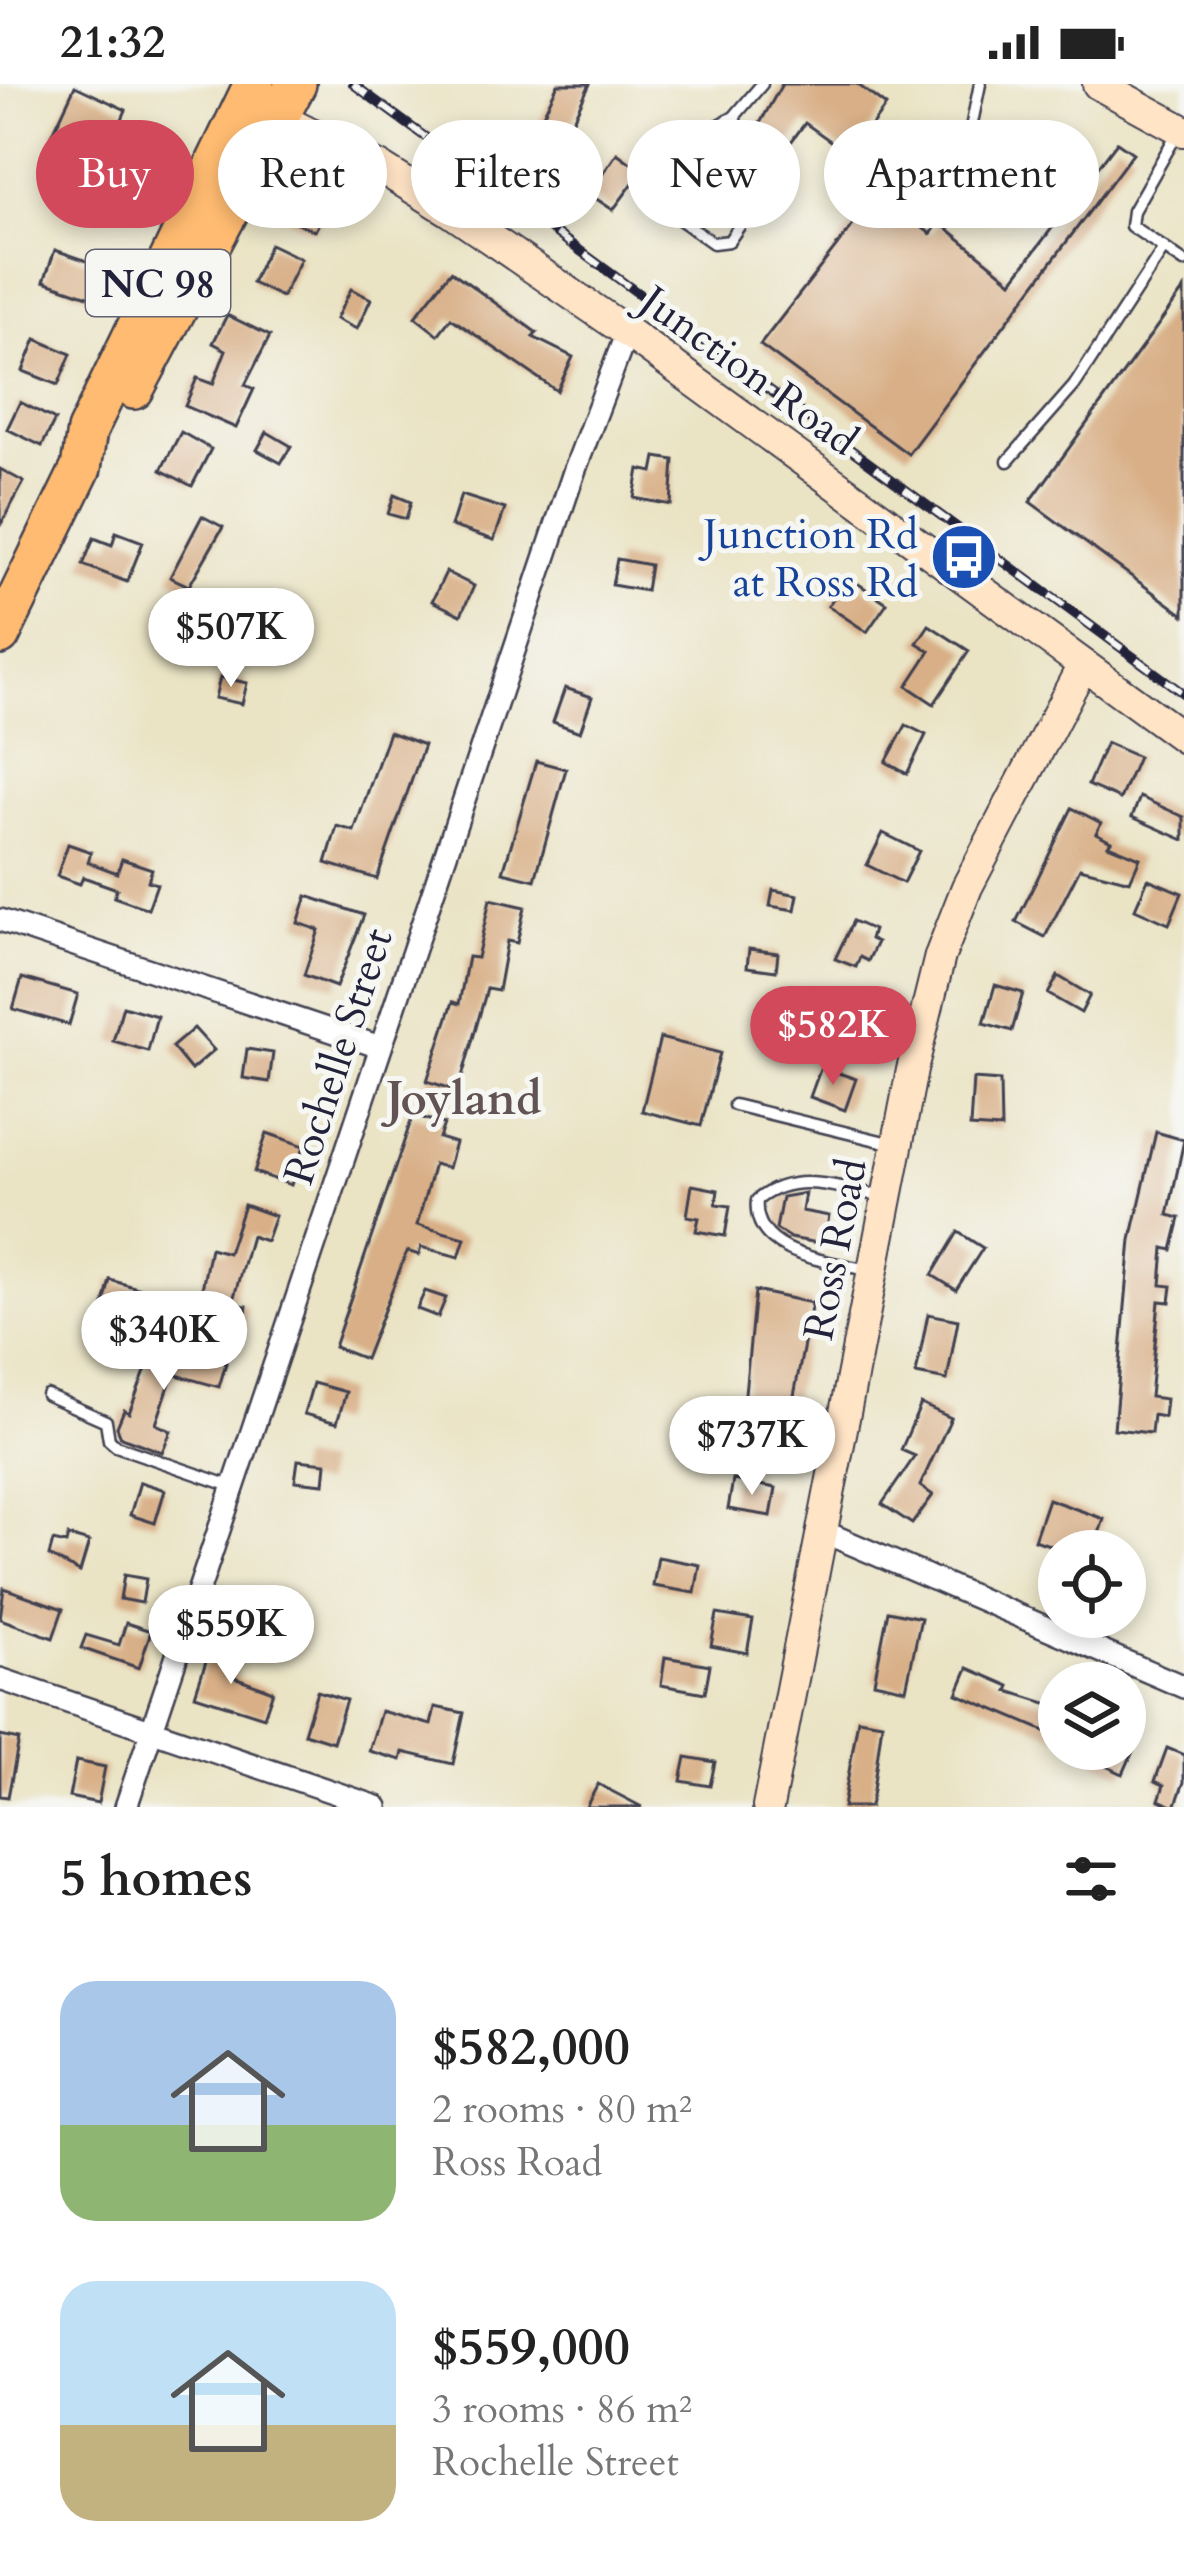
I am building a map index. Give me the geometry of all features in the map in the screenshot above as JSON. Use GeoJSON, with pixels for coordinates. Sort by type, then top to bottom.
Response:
{"type":"FeatureCollection","features":[{"type":"Feature","properties":{"kind":"highway","name":"NC 98"},"geometry":{"type":"LineString","coordinates":[[0,634],[81,468],[87,431],[269,97]]}},
{"type":"Feature","properties":{"kind":"street"},"geometry":{"type":"LineString","coordinates":[[1098,84],[1182,130]]}},
{"type":"Feature","properties":{"kind":"street","name":"Junction Road"},"geometry":{"type":"LineString","coordinates":[[269,97],[415,188],[627,332],[1184,738]]}},
{"type":"Feature","properties":{"kind":"street","name":"Rochelle Street"},"geometry":{"type":"LineString","coordinates":[[126,1807],[380,1047],[627,332]]}},
{"type":"Feature","properties":{"kind":"street","name":"Ross Road"},"geometry":{"type":"LineString","coordinates":[[768,1807],[887,1198],[940,956],[993,836],[1083,664]]}},
{"type":"Feature","properties":{"kind":"street"},"geometry":{"type":"LineString","coordinates":[[0,920],[380,1047]]}},
{"type":"Feature","properties":{"kind":"street"},"geometry":{"type":"LineString","coordinates":[[822,1531],[1184,1687]]}},
{"type":"Feature","properties":{"kind":"street"},"geometry":{"type":"LineString","coordinates":[[0,1679],[376,1807]]}},
{"type":"Feature","properties":{"kind":"lane"},"geometry":{"type":"LineString","coordinates":[[734,117],[747,154],[770,181],[729,241],[713,244],[657,203],[710,130],[734,117],[761,84]]}},
{"type":"Feature","properties":{"kind":"lane"},"geometry":{"type":"LineString","coordinates":[[973,120],[980,84]]}},
{"type":"Feature","properties":{"kind":"lane"},"geometry":{"type":"LineString","coordinates":[[1182,130],[1133,211],[1131,226],[1184,262]]}},
{"type":"Feature","properties":{"kind":"lane"},"geometry":{"type":"LineString","coordinates":[[1008,461],[1074,386],[1164,248]]}},
{"type":"Feature","properties":{"kind":"lane"},"geometry":{"type":"LineString","coordinates":[[734,1105],[898,1145]]}},
{"type":"Feature","properties":{"kind":"lane"},"geometry":{"type":"LineString","coordinates":[[873,1272],[798,1253],[767,1237],[755,1216],[757,1201],[774,1186],[803,1180],[887,1198]]}},
{"type":"Feature","properties":{"kind":"lane"},"geometry":{"type":"LineString","coordinates":[[47,1395],[106,1421],[109,1441],[116,1446],[234,1487]]}},
{"type":"Feature","properties":{"kind":"building"},"geometry":{"type":"Polygon","coordinates":[[[558,84],[590,84],[573,120],[540,120],[558,84]]]}},
{"type":"Feature","properties":{"kind":"building"},"geometry":{"type":"Polygon","coordinates":[[[782,84],[857,84],[886,106],[876,120],[824,120],[824,137],[805,123],[800,130],[800,120],[762,120],[782,84]]]}},
{"type":"Feature","properties":{"kind":"building"},"geometry":{"type":"Polygon","coordinates":[[[75,86],[126,110],[122,120],[59,120],[75,86]]]}},
{"type":"Feature","properties":{"kind":"building"},"geometry":{"type":"Polygon","coordinates":[[[1117,142],[1133,153],[1099,198],[1099,166],[1117,142]]]}},
{"type":"Feature","properties":{"kind":"building"},"geometry":{"type":"Polygon","coordinates":[[[617,153],[627,160],[627,191],[613,210],[603,203],[603,174],[617,153]]]}},
{"type":"Feature","properties":{"kind":"building"},"geometry":{"type":"Polygon","coordinates":[[[851,228],[923,228],[931,234],[935,228],[946,228],[1012,281],[1052,228],[1077,228],[908,454],[760,345],[851,228]]]}},
{"type":"Feature","properties":{"kind":"building"},"geometry":{"type":"Polygon","coordinates":[[[270,244],[301,259],[282,297],[252,283],[270,244]]]}},
{"type":"Feature","properties":{"kind":"building"},"geometry":{"type":"Polygon","coordinates":[[[55,250],[102,266],[91,297],[44,281],[55,250]]]}},
{"type":"Feature","properties":{"kind":"building"},"geometry":{"type":"Polygon","coordinates":[[[451,271],[537,333],[533,337],[573,357],[557,391],[451,318],[438,335],[415,317],[451,271]]]}},
{"type":"Feature","properties":{"kind":"building"},"geometry":{"type":"Polygon","coordinates":[[[351,289],[371,299],[357,329],[336,319],[351,289]]]}},
{"type":"Feature","properties":{"kind":"building"},"geometry":{"type":"Polygon","coordinates":[[[1184,289],[1184,615],[1030,502],[1184,289]]]}},
{"type":"Feature","properties":{"kind":"building"},"geometry":{"type":"Polygon","coordinates":[[[227,315],[270,336],[245,385],[254,389],[236,428],[185,406],[197,378],[213,384],[226,350],[213,343],[227,315]]]}},
{"type":"Feature","properties":{"kind":"building"},"geometry":{"type":"Polygon","coordinates":[[[36,339],[71,354],[58,385],[23,371],[36,339]]]}},
{"type":"Feature","properties":{"kind":"building"},"geometry":{"type":"Polygon","coordinates":[[[20,402],[55,420],[42,446],[7,429],[20,402]]]}},
{"type":"Feature","properties":{"kind":"building"},"geometry":{"type":"Polygon","coordinates":[[[181,432],[211,449],[192,486],[161,470],[181,432]]]}},
{"type":"Feature","properties":{"kind":"building"},"geometry":{"type":"Polygon","coordinates":[[[267,432],[291,446],[281,463],[257,450],[267,432]]]}},
{"type":"Feature","properties":{"kind":"building"},"geometry":{"type":"Polygon","coordinates":[[[656,457],[674,460],[671,505],[634,498],[639,469],[653,472],[656,457]]]}},
{"type":"Feature","properties":{"kind":"building"},"geometry":{"type":"Polygon","coordinates":[[[0,469],[24,482],[0,526],[0,469]]]}},
{"type":"Feature","properties":{"kind":"building"},"geometry":{"type":"Polygon","coordinates":[[[394,495],[411,502],[406,519],[388,514],[394,495]]]}},
{"type":"Feature","properties":{"kind":"building"},"geometry":{"type":"Polygon","coordinates":[[[461,495],[505,509],[494,540],[451,526],[461,495]]]}},
{"type":"Feature","properties":{"kind":"building"},"geometry":{"type":"Polygon","coordinates":[[[202,516],[223,527],[189,586],[170,577],[202,516]]]}},
{"type":"Feature","properties":{"kind":"building"},"geometry":{"type":"Polygon","coordinates":[[[116,532],[143,542],[127,582],[83,565],[94,538],[112,545],[116,532]]]}},
{"type":"Feature","properties":{"kind":"building"},"geometry":{"type":"Polygon","coordinates":[[[617,559],[650,565],[646,591],[612,585],[617,559]]]}},
{"type":"Feature","properties":{"kind":"building"},"geometry":{"type":"Polygon","coordinates":[[[446,572],[474,586],[461,615],[432,601],[446,572]]]}},
{"type":"Feature","properties":{"kind":"building"},"geometry":{"type":"Polygon","coordinates":[[[848,577],[887,603],[867,632],[828,606],[848,577]]]}},
{"type":"Feature","properties":{"kind":"building"},"geometry":{"type":"Polygon","coordinates":[[[929,625],[969,651],[934,704],[907,686],[930,651],[917,643],[929,625]]]}},
{"type":"Feature","properties":{"kind":"building"},"geometry":{"type":"Polygon","coordinates":[[[220,677],[247,683],[242,704],[215,698],[220,677]]]}},
{"type":"Feature","properties":{"kind":"building"},"geometry":{"type":"Polygon","coordinates":[[[565,688],[592,697],[580,732],[553,722],[565,688]]]}},
{"type":"Feature","properties":{"kind":"building"},"geometry":{"type":"Polygon","coordinates":[[[906,725],[926,735],[907,774],[886,762],[906,725]]]}},
{"type":"Feature","properties":{"kind":"building"},"geometry":{"type":"Polygon","coordinates":[[[389,732],[424,745],[377,879],[326,863],[337,826],[354,831],[389,732]]]}},
{"type":"Feature","properties":{"kind":"building"},"geometry":{"type":"Polygon","coordinates":[[[1106,743],[1138,757],[1120,799],[1088,785],[1106,743]]]}},
{"type":"Feature","properties":{"kind":"building"},"geometry":{"type":"Polygon","coordinates":[[[536,761],[566,769],[535,880],[503,872],[536,761]]]}},
{"type":"Feature","properties":{"kind":"building"},"geometry":{"type":"Polygon","coordinates":[[[1140,797],[1184,817],[1184,840],[1132,817],[1140,797]]]}},
{"type":"Feature","properties":{"kind":"building"},"geometry":{"type":"Polygon","coordinates":[[[1072,808],[1101,823],[1096,833],[1111,841],[1108,845],[1140,858],[1130,881],[1080,868],[1045,937],[1016,922],[1072,808]]]}},
{"type":"Feature","properties":{"kind":"building"},"geometry":{"type":"Polygon","coordinates":[[[883,833],[919,851],[903,883],[867,865],[883,833]]]}},
{"type":"Feature","properties":{"kind":"building"},"geometry":{"type":"Polygon","coordinates":[[[68,844],[91,852],[88,862],[117,873],[122,859],[152,869],[148,881],[157,884],[148,909],[114,897],[117,889],[83,877],[80,884],[57,876],[68,844]]]}},
{"type":"Feature","properties":{"kind":"building"},"geometry":{"type":"Polygon","coordinates":[[[1148,879],[1182,893],[1169,924],[1135,909],[1148,879]]]}},
{"type":"Feature","properties":{"kind":"building"},"geometry":{"type":"Polygon","coordinates":[[[773,890],[798,895],[795,910],[770,906],[773,890]]]}},
{"type":"Feature","properties":{"kind":"building"},"geometry":{"type":"Polygon","coordinates":[[[307,896],[364,915],[336,987],[304,975],[319,930],[298,923],[307,896]]]}},
{"type":"Feature","properties":{"kind":"building"},"geometry":{"type":"Polygon","coordinates":[[[490,899],[525,907],[517,943],[507,941],[498,991],[487,989],[458,1091],[427,1081],[453,1002],[459,1004],[468,957],[477,958],[490,899]]]}},
{"type":"Feature","properties":{"kind":"building"},"geometry":{"type":"Polygon","coordinates":[[[853,921],[873,930],[870,939],[877,942],[868,961],[860,957],[856,967],[835,959],[853,921]]]}},
{"type":"Feature","properties":{"kind":"building"},"geometry":{"type":"Polygon","coordinates":[[[749,949],[778,953],[776,971],[747,967],[749,949]]]}},
{"type":"Feature","properties":{"kind":"building"},"geometry":{"type":"Polygon","coordinates":[[[1058,976],[1090,995],[1081,1013],[1048,994],[1058,976]]]}},
{"type":"Feature","properties":{"kind":"building"},"geometry":{"type":"Polygon","coordinates":[[[22,978],[78,994],[69,1025],[13,1009],[22,978]]]}},
{"type":"Feature","properties":{"kind":"building"},"geometry":{"type":"Polygon","coordinates":[[[995,985],[1023,993],[1012,1031],[984,1023],[995,985]]]}},
{"type":"Feature","properties":{"kind":"building"},"geometry":{"type":"Polygon","coordinates":[[[123,1006],[157,1016],[148,1051],[113,1041],[123,1006]]]}},
{"type":"Feature","properties":{"kind":"building"},"geometry":{"type":"Polygon","coordinates":[[[194,1028],[214,1050],[191,1070],[172,1047],[194,1028]]]}},
{"type":"Feature","properties":{"kind":"building"},"geometry":{"type":"Polygon","coordinates":[[[660,1038],[720,1053],[701,1126],[642,1111],[660,1038]]]}},
{"type":"Feature","properties":{"kind":"building"},"geometry":{"type":"Polygon","coordinates":[[[247,1049],[273,1053],[269,1082],[243,1078],[247,1049]]]}},
{"type":"Feature","properties":{"kind":"building"},"geometry":{"type":"Polygon","coordinates":[[[821,1067],[856,1079],[845,1110],[810,1097],[821,1067]]]}},
{"type":"Feature","properties":{"kind":"building"},"geometry":{"type":"Polygon","coordinates":[[[973,1079],[1000,1081],[1001,1129],[970,1127],[973,1079]]]}},
{"type":"Feature","properties":{"kind":"building"},"geometry":{"type":"Polygon","coordinates":[[[413,1115],[444,1124],[439,1138],[455,1143],[448,1168],[434,1164],[417,1225],[465,1238],[459,1257],[421,1247],[419,1255],[407,1251],[365,1359],[334,1347],[413,1115]]]}},
{"type":"Feature","properties":{"kind":"building"},"geometry":{"type":"Polygon","coordinates":[[[1156,1132],[1184,1140],[1168,1215],[1180,1218],[1172,1250],[1164,1248],[1161,1285],[1172,1286],[1170,1302],[1159,1301],[1150,1397],[1166,1399],[1164,1417],[1153,1415],[1151,1433],[1114,1429],[1131,1240],[1156,1132]]]}},
{"type":"Feature","properties":{"kind":"building"},"geometry":{"type":"Polygon","coordinates":[[[267,1133],[304,1146],[291,1185],[254,1172],[267,1133]]]}},
{"type":"Feature","properties":{"kind":"building"},"geometry":{"type":"Polygon","coordinates":[[[692,1185],[718,1190],[716,1204],[730,1206],[725,1236],[696,1231],[699,1218],[687,1216],[692,1185]]]}},
{"type":"Feature","properties":{"kind":"building"},"geometry":{"type":"Polygon","coordinates":[[[805,1193],[802,1211],[829,1216],[824,1244],[790,1238],[776,1229],[782,1197],[805,1193]]]}},
{"type":"Feature","properties":{"kind":"building"},"geometry":{"type":"Polygon","coordinates":[[[244,1205],[275,1216],[266,1241],[251,1236],[232,1304],[247,1306],[243,1333],[195,1325],[210,1248],[228,1253],[244,1205]]]}},
{"type":"Feature","properties":{"kind":"building"},"geometry":{"type":"Polygon","coordinates":[[[958,1232],[983,1248],[956,1290],[932,1275],[958,1232]]]}},
{"type":"Feature","properties":{"kind":"building"},"geometry":{"type":"Polygon","coordinates":[[[110,1280],[158,1294],[151,1317],[104,1304],[110,1280]]]}},
{"type":"Feature","properties":{"kind":"building"},"geometry":{"type":"Polygon","coordinates":[[[425,1291],[446,1298],[438,1317],[417,1309],[425,1291]]]}},
{"type":"Feature","properties":{"kind":"building"},"geometry":{"type":"Polygon","coordinates":[[[755,1291],[812,1303],[787,1432],[742,1424],[755,1291]]]}},
{"type":"Feature","properties":{"kind":"building"},"geometry":{"type":"Polygon","coordinates":[[[928,1314],[958,1320],[947,1380],[916,1374],[928,1314]]]}},
{"type":"Feature","properties":{"kind":"building"},"geometry":{"type":"Polygon","coordinates":[[[156,1343],[226,1363],[219,1387],[173,1374],[156,1424],[171,1431],[162,1452],[121,1437],[117,1427],[124,1410],[129,1413],[156,1343]]]}},
{"type":"Feature","properties":{"kind":"building"},"geometry":{"type":"Polygon","coordinates":[[[313,1383],[346,1392],[337,1423],[304,1414],[313,1383]]]}},
{"type":"Feature","properties":{"kind":"building"},"geometry":{"type":"Polygon","coordinates":[[[921,1404],[951,1418],[920,1486],[933,1495],[912,1524],[882,1504],[915,1456],[901,1450],[921,1404]]]}},
{"type":"Feature","properties":{"kind":"building"},"geometry":{"type":"Polygon","coordinates":[[[298,1460],[326,1463],[324,1484],[295,1481],[298,1460]]]}},
{"type":"Feature","properties":{"kind":"building"},"geometry":{"type":"Polygon","coordinates":[[[733,1480],[776,1488],[771,1516],[728,1509],[733,1480]]]}},
{"type":"Feature","properties":{"kind":"building"},"geometry":{"type":"Polygon","coordinates":[[[140,1482],[165,1490],[155,1523],[130,1515],[140,1482]]]}},
{"type":"Feature","properties":{"kind":"building"},"geometry":{"type":"Polygon","coordinates":[[[1048,1499],[1104,1519],[1100,1530],[1038,1530],[1038,1541],[1034,1540],[1048,1499]]]}},
{"type":"Feature","properties":{"kind":"building"},"geometry":{"type":"Polygon","coordinates":[[[68,1536],[89,1542],[80,1572],[49,1556],[53,1541],[66,1544],[68,1536]]]}},
{"type":"Feature","properties":{"kind":"building"},"geometry":{"type":"Polygon","coordinates":[[[658,1557],[700,1565],[695,1593],[653,1586],[658,1557]]]}},
{"type":"Feature","properties":{"kind":"building"},"geometry":{"type":"Polygon","coordinates":[[[124,1575],[146,1579],[142,1603],[120,1599],[124,1575]]]}},
{"type":"Feature","properties":{"kind":"building"},"geometry":{"type":"Polygon","coordinates":[[[4,1588],[63,1609],[53,1638],[0,1619],[4,1588]]]}},
{"type":"Feature","properties":{"kind":"building"},"geometry":{"type":"Polygon","coordinates":[[[888,1611],[921,1618],[906,1689],[874,1682],[888,1611]]]}},
{"type":"Feature","properties":{"kind":"building"},"geometry":{"type":"Polygon","coordinates":[[[717,1614],[753,1620],[747,1653],[711,1646],[717,1614]]]}},
{"type":"Feature","properties":{"kind":"building"},"geometry":{"type":"Polygon","coordinates":[[[126,1623],[151,1631],[139,1668],[81,1648],[86,1635],[119,1645],[126,1623]]]}},
{"type":"Feature","properties":{"kind":"building"},"geometry":{"type":"Polygon","coordinates":[[[209,1652],[239,1662],[234,1677],[273,1691],[264,1717],[195,1695],[209,1652]]]}},
{"type":"Feature","properties":{"kind":"building"},"geometry":{"type":"Polygon","coordinates":[[[665,1657],[710,1665],[705,1693],[661,1685],[665,1657]]]}},
{"type":"Feature","properties":{"kind":"building"},"geometry":{"type":"Polygon","coordinates":[[[968,1668],[1010,1686],[1008,1691],[1038,1700],[1038,1728],[957,1694],[968,1668]]]}},
{"type":"Feature","properties":{"kind":"building"},"geometry":{"type":"Polygon","coordinates":[[[317,1691],[346,1700],[333,1742],[304,1733],[317,1691]]]}},
{"type":"Feature","properties":{"kind":"building"},"geometry":{"type":"Polygon","coordinates":[[[435,1707],[464,1713],[453,1764],[403,1752],[401,1760],[369,1751],[381,1711],[431,1725],[435,1707]]]}},
{"type":"Feature","properties":{"kind":"building"},"geometry":{"type":"Polygon","coordinates":[[[858,1719],[882,1723],[873,1790],[870,1807],[843,1807],[858,1719]]]}},
{"type":"Feature","properties":{"kind":"building"},"geometry":{"type":"Polygon","coordinates":[[[0,1736],[19,1740],[8,1797],[0,1796],[0,1736]]]}},
{"type":"Feature","properties":{"kind":"building"},"geometry":{"type":"Polygon","coordinates":[[[1167,1748],[1184,1755],[1184,1782],[1175,1807],[1159,1800],[1164,1785],[1155,1781],[1167,1748]]]}},
{"type":"Feature","properties":{"kind":"building"},"geometry":{"type":"Polygon","coordinates":[[[686,1757],[715,1762],[710,1786],[681,1781],[686,1757]]]}},
{"type":"Feature","properties":{"kind":"building"},"geometry":{"type":"Polygon","coordinates":[[[76,1761],[105,1767],[98,1803],[69,1797],[76,1761]]]}},
{"type":"Feature","properties":{"kind":"building"},"geometry":{"type":"Polygon","coordinates":[[[598,1784],[642,1807],[586,1807],[598,1784]]]}},
{"type":"Feature","properties":{"kind":"railway"},"geometry":{"type":"LineString","coordinates":[[353,84],[1184,694]]}},
{"type":"Feature","properties":{"kind":"place","name":"Junction Rd at Ross Rd"},"geometry":{"type":"Point","coordinates":[964,557]}},
{"type":"Feature","properties":{"kind":"district","name":"Joyland"},"geometry":{"type":"Point","coordinates":[464,1098]}}]}
